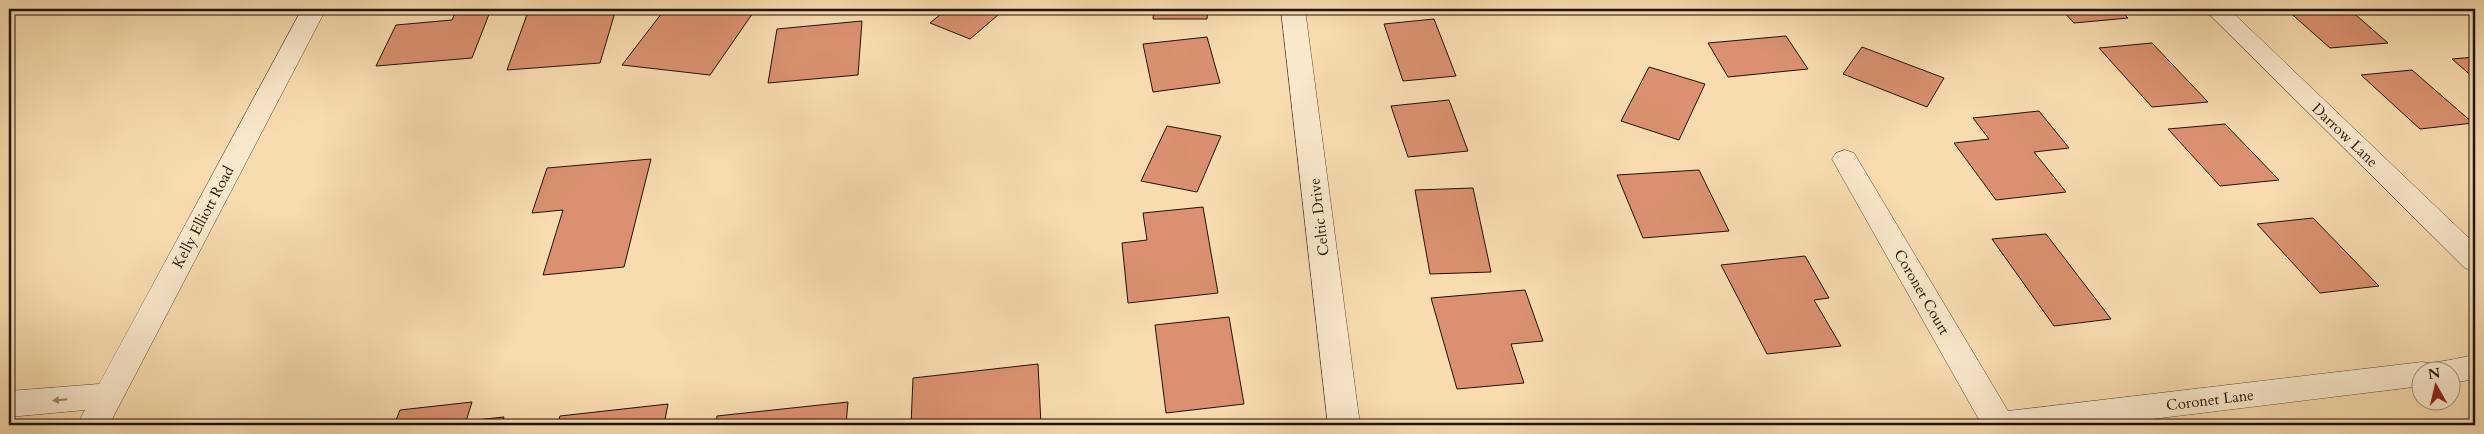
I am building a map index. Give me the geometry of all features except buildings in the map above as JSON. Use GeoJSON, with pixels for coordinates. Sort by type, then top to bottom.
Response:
{"type":"FeatureCollection","features":[{"type":"Feature","properties":{"kind":"street","name":"Kelly Elliott Road"},"geometry":{"type":"LineString","coordinates":[[92,425],[314,9]]}},
{"type":"Feature","properties":{"kind":"street","name":"Celtic Drive"},"geometry":{"type":"LineString","coordinates":[[1293,9],[1344,425]]}},
{"type":"Feature","properties":{"kind":"street","name":"Darrow Lane"},"geometry":{"type":"LineString","coordinates":[[2216,9],[2475,261]]}},
{"type":"Feature","properties":{"kind":"street","name":"Coronet Court"},"geometry":{"type":"LineString","coordinates":[[1845,158],[1999,425]]}},
{"type":"Feature","properties":{"kind":"street"},"geometry":{"type":"LineString","coordinates":[[2462,369],[2475,367]]}},
{"type":"Feature","properties":{"kind":"street","name":"Coronet Lane"},"geometry":{"type":"LineString","coordinates":[[1999,425],[2412,375]]}},
{"type":"Feature","properties":{"kind":"street"},"geometry":{"type":"LineString","coordinates":[[9,404],[108,396]]}}]}
